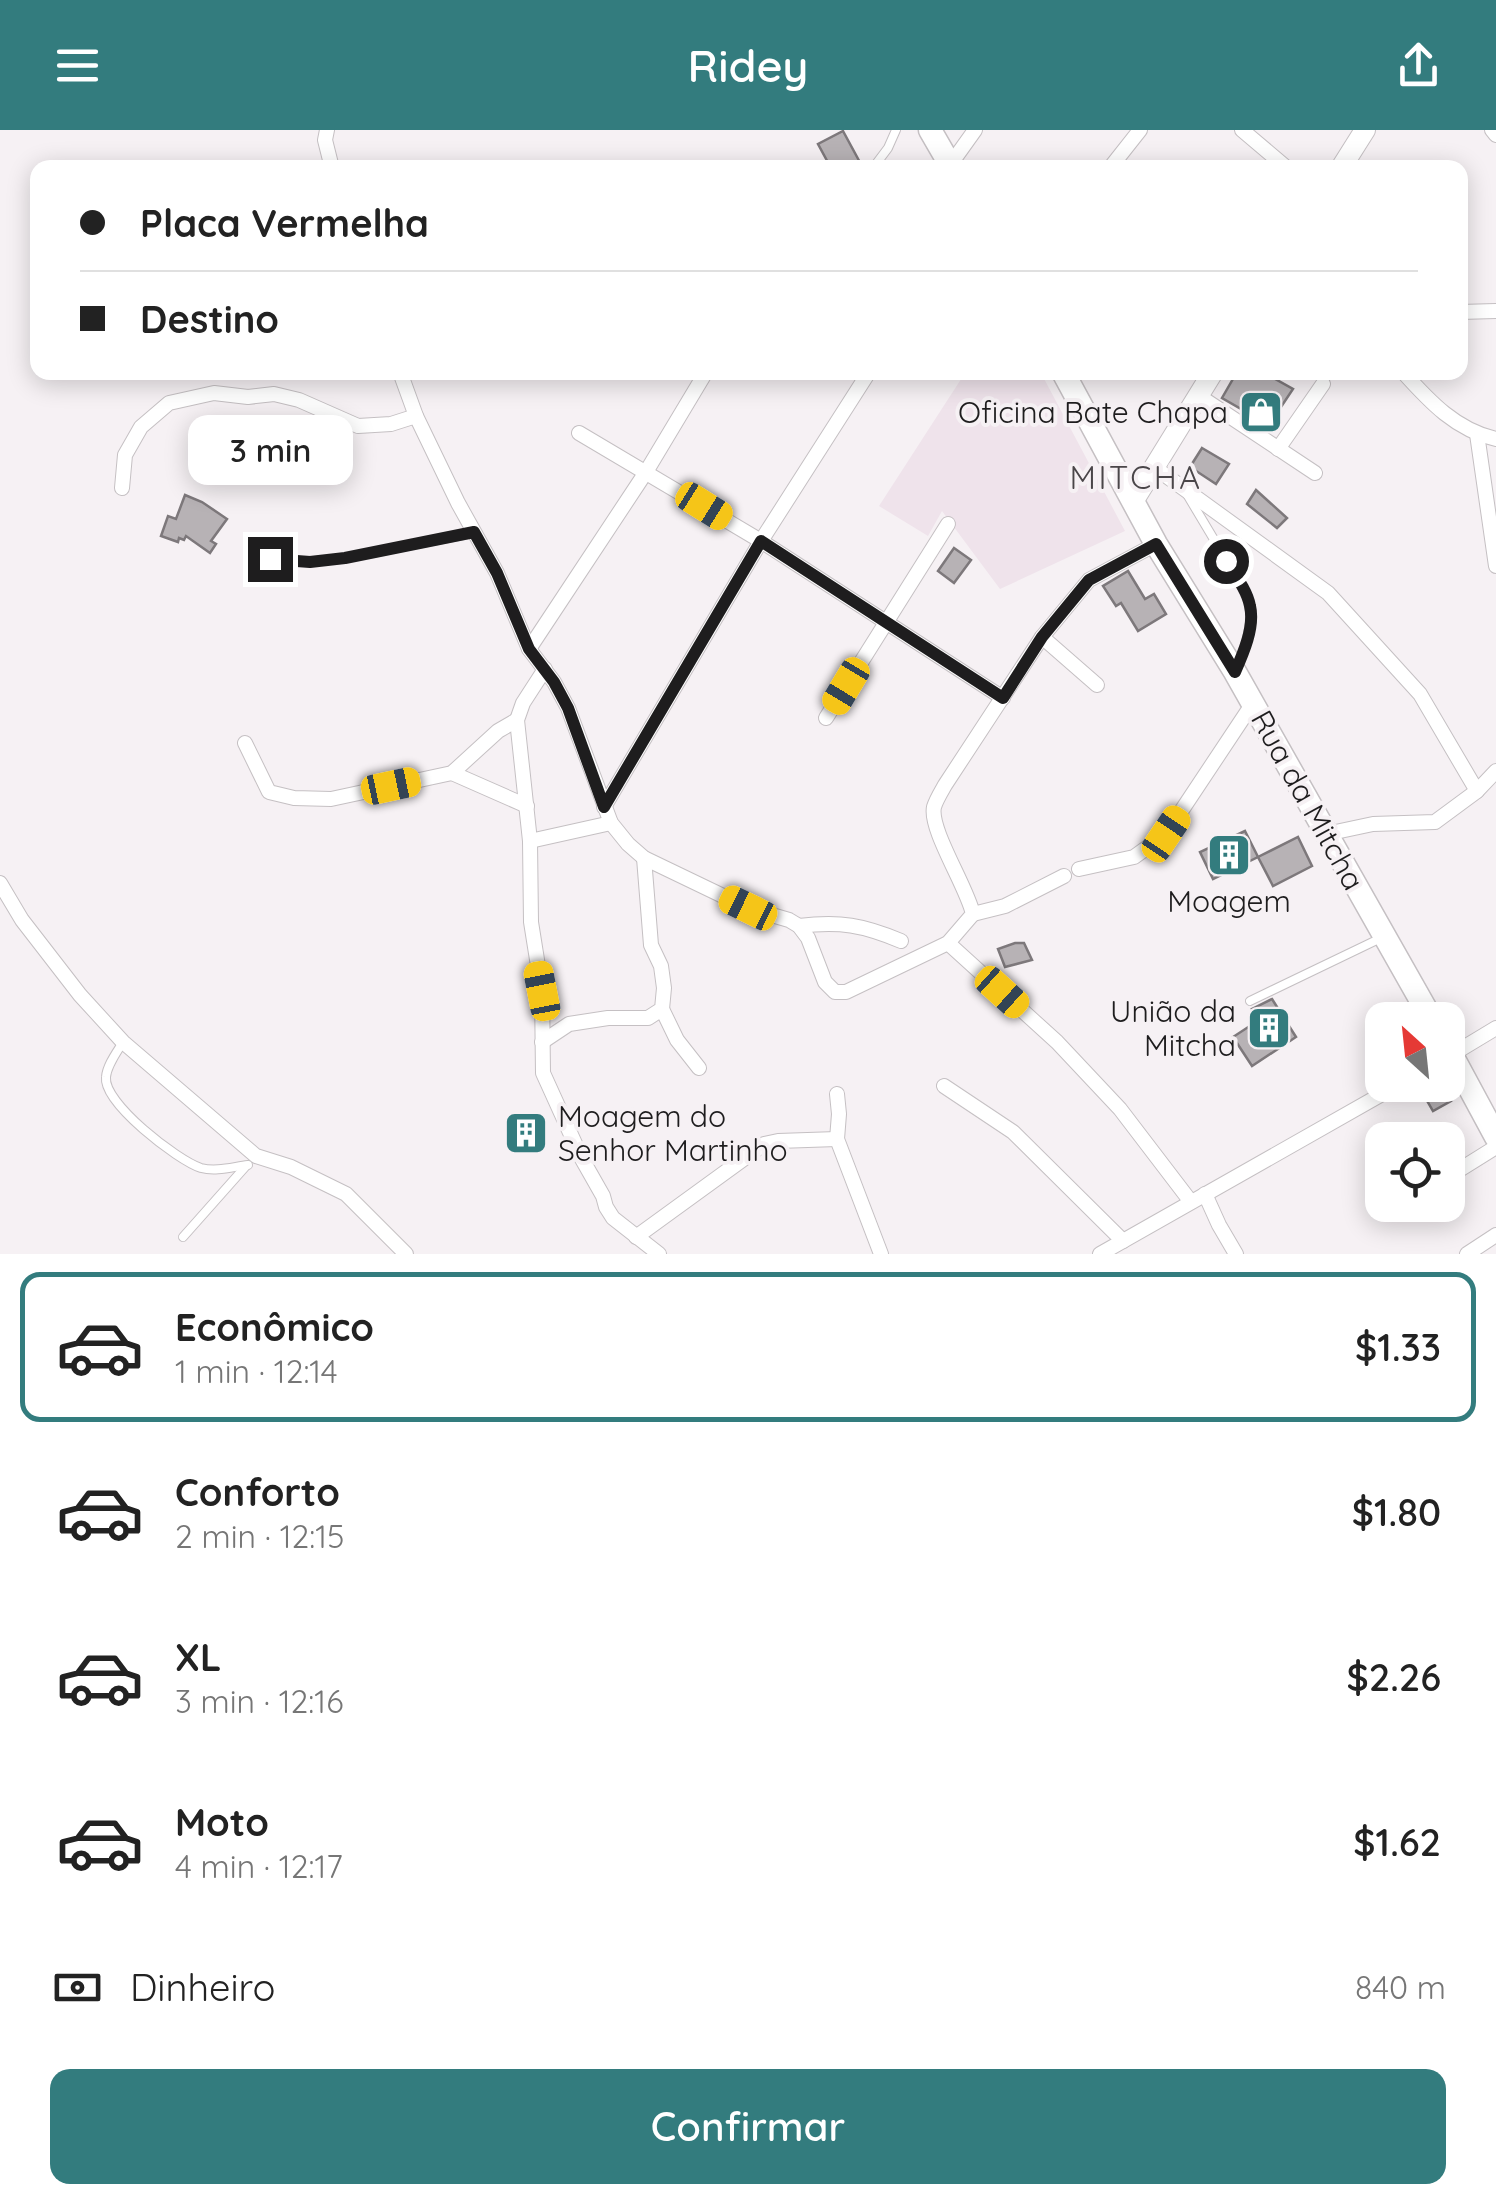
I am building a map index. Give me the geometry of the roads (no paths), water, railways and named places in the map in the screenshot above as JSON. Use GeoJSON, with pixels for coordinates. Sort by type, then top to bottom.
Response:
{"type":"FeatureCollection","features":[{"type":"Feature","properties":{"kind":"main road"},"geometry":{"type":"LineString","coordinates":[[930,130],[948,160]]}},
{"type":"Feature","properties":{"kind":"main road"},"geometry":{"type":"LineString","coordinates":[[1346,160],[1365,130]]}},
{"type":"Feature","properties":{"kind":"main road","name":"Rua da Mitcha"},"geometry":{"type":"LineString","coordinates":[[1067,380],[1156,544],[1253,703],[1422,1002]]}},
{"type":"Feature","properties":{"kind":"main road"},"geometry":{"type":"LineString","coordinates":[[1134,500],[1209,380]]}},
{"type":"Feature","properties":{"kind":"main road"},"geometry":{"type":"LineString","coordinates":[[1465,1081],[1496,1136]]}},
{"type":"Feature","properties":{"kind":"street"},"geometry":{"type":"LineString","coordinates":[[328,130],[325,140],[330,160]]}},
{"type":"Feature","properties":{"kind":"street"},"geometry":{"type":"LineString","coordinates":[[955,160],[976,130]]}},
{"type":"Feature","properties":{"kind":"street"},"geometry":{"type":"LineString","coordinates":[[1116,160],[1140,130]]}},
{"type":"Feature","properties":{"kind":"street"},"geometry":{"type":"LineString","coordinates":[[1242,130],[1278,160]]}},
{"type":"Feature","properties":{"kind":"street"},"geometry":{"type":"LineString","coordinates":[[1468,312],[1496,311]]}},
{"type":"Feature","properties":{"kind":"street"},"geometry":{"type":"LineString","coordinates":[[403,380],[416,416],[497,573],[529,649],[568,708],[611,823],[644,858],[748,908],[799,926],[808,938],[824,982],[835,992],[846,992],[948,943],[974,914],[1005,906],[1072,872],[1134,857],[1166,834],[1253,703]]}},
{"type":"Feature","properties":{"kind":"street"},"geometry":{"type":"LineString","coordinates":[[529,649],[646,472],[701,380]]}},
{"type":"Feature","properties":{"kind":"street"},"geometry":{"type":"LineString","coordinates":[[604,807],[761,541],[864,380]]}},
{"type":"Feature","properties":{"kind":"street"},"geometry":{"type":"LineString","coordinates":[[1411,380],[1443,414],[1477,434],[1496,438]]}},
{"type":"Feature","properties":{"kind":"street"},"geometry":{"type":"LineString","coordinates":[[1278,449],[1323,384]]}},
{"type":"Feature","properties":{"kind":"street"},"geometry":{"type":"LineString","coordinates":[[122,488],[125,455],[141,426],[169,403],[214,393],[248,397],[274,394],[300,400],[358,426],[391,424],[416,416]]}},
{"type":"Feature","properties":{"kind":"street"},"geometry":{"type":"LineString","coordinates":[[1199,396],[1315,473]]}},
{"type":"Feature","properties":{"kind":"street"},"geometry":{"type":"LineString","coordinates":[[579,432],[761,541],[1003,698]]}},
{"type":"Feature","properties":{"kind":"street"},"geometry":{"type":"LineString","coordinates":[[1477,434],[1496,566]]}},
{"type":"Feature","properties":{"kind":"street"},"geometry":{"type":"LineString","coordinates":[[1154,467],[1328,593],[1420,694],[1477,791]]}},
{"type":"Feature","properties":{"kind":"street"},"geometry":{"type":"LineString","coordinates":[[826,718],[948,524]]}},
{"type":"Feature","properties":{"kind":"street"},"geometry":{"type":"LineString","coordinates":[[974,914],[933,822],[934,807],[1042,637],[1089,580],[1156,544]]}},
{"type":"Feature","properties":{"kind":"street"},"geometry":{"type":"LineString","coordinates":[[1042,637],[1097,686]]}},
{"type":"Feature","properties":{"kind":"street"},"geometry":{"type":"LineString","coordinates":[[545,669],[517,720],[528,806],[531,922],[542,991],[543,1073],[612,1218],[659,1254]]}},
{"type":"Feature","properties":{"kind":"street"},"geometry":{"type":"LineString","coordinates":[[245,742],[269,792],[331,800],[452,773],[498,731],[517,720]]}},
{"type":"Feature","properties":{"kind":"street"},"geometry":{"type":"LineString","coordinates":[[1326,834],[1373,824],[1435,822],[1477,791],[1496,771]]}},
{"type":"Feature","properties":{"kind":"street"},"geometry":{"type":"LineString","coordinates":[[452,773],[528,806]]}},
{"type":"Feature","properties":{"kind":"street"},"geometry":{"type":"LineString","coordinates":[[530,841],[611,823]]}},
{"type":"Feature","properties":{"kind":"street"},"geometry":{"type":"LineString","coordinates":[[644,858],[649,932],[664,988],[662,1009],[677,1040],[699,1068]]}},
{"type":"Feature","properties":{"kind":"street"},"geometry":{"type":"LineString","coordinates":[[0,883],[22,920],[123,1042],[252,1160],[291,1167],[346,1194],[406,1254]]}},
{"type":"Feature","properties":{"kind":"street"},"geometry":{"type":"LineString","coordinates":[[799,926],[850,924],[901,941]]}},
{"type":"Feature","properties":{"kind":"street"},"geometry":{"type":"LineString","coordinates":[[948,943],[1069,1055],[1120,1109],[1198,1198],[1236,1254]]}},
{"type":"Feature","properties":{"kind":"street"},"geometry":{"type":"LineString","coordinates":[[542,1042],[569,1024],[608,1018],[648,1018],[662,1009]]}},
{"type":"Feature","properties":{"kind":"street"},"geometry":{"type":"LineString","coordinates":[[1465,1044],[1496,1028]]}},
{"type":"Feature","properties":{"kind":"street"},"geometry":{"type":"LineString","coordinates":[[944,1086],[1013,1132],[1122,1242]]}},
{"type":"Feature","properties":{"kind":"street"},"geometry":{"type":"LineString","coordinates":[[837,1094],[837,1140],[881,1254]]}},
{"type":"Feature","properties":{"kind":"street"},"geometry":{"type":"LineString","coordinates":[[1102,1254],[1368,1102]]}},
{"type":"Feature","properties":{"kind":"street"},"geometry":{"type":"LineString","coordinates":[[636,1237],[764,1144],[837,1140]]}},
{"type":"Feature","properties":{"kind":"street"},"geometry":{"type":"LineString","coordinates":[[1465,1167],[1496,1148]]}},
{"type":"Feature","properties":{"kind":"street"},"geometry":{"type":"LineString","coordinates":[[1467,1254],[1496,1235]]}},
{"type":"Feature","properties":{"kind":"lane"},"geometry":{"type":"LineString","coordinates":[[879,160],[896,130]]}},
{"type":"Feature","properties":{"kind":"lane"},"geometry":{"type":"LineString","coordinates":[[1184,488],[1250,605],[1251,620],[1235,672]]}},
{"type":"Feature","properties":{"kind":"lane"},"geometry":{"type":"LineString","coordinates":[[270,559],[310,562],[345,558],[474,532]]}},
{"type":"Feature","properties":{"kind":"lane"},"geometry":{"type":"LineString","coordinates":[[1250,1001],[1385,936]]}},
{"type":"Feature","properties":{"kind":"lane"},"geometry":{"type":"LineString","coordinates":[[123,1042],[105,1080],[109,1094],[130,1117],[196,1167],[212,1170],[252,1160]]}},
{"type":"Feature","properties":{"kind":"lane"},"geometry":{"type":"LineString","coordinates":[[183,1237],[252,1160]]}},
{"type":"Feature","properties":{"kind":"place","name":"Oficina Bate Chapa"},"geometry":{"type":"Point","coordinates":[1261,412]}},
{"type":"Feature","properties":{"kind":"place","name":"Moagem"},"geometry":{"type":"Point","coordinates":[1229,855]}},
{"type":"Feature","properties":{"kind":"place","name":"União da Mitcha"},"geometry":{"type":"Point","coordinates":[1269,1028]}},
{"type":"Feature","properties":{"kind":"place","name":"Moagem do Senhor Martinho"},"geometry":{"type":"Point","coordinates":[526,1133]}},
{"type":"Feature","properties":{"kind":"district","name":"MITCHA"},"geometry":{"type":"Point","coordinates":[1136,477]}}]}
